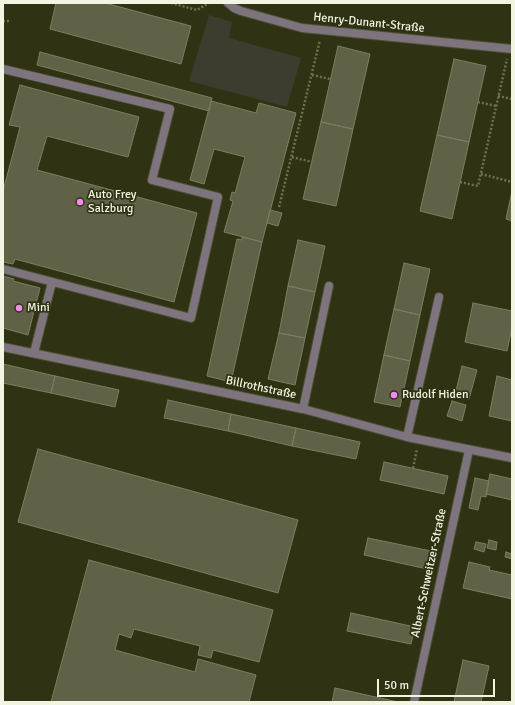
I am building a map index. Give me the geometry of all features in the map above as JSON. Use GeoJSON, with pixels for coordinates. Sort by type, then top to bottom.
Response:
{"type":"FeatureCollection","features":[{"type":"Feature","properties":{"kind":"street","name":"Henry-Dunant-Straße"},"geometry":{"type":"LineString","coordinates":[[228,3],[241,11],[302,28],[510,49]]}},
{"type":"Feature","properties":{"kind":"street"},"geometry":{"type":"LineString","coordinates":[[3,69],[170,109],[152,180],[218,197],[191,318],[3,269]]}},
{"type":"Feature","properties":{"kind":"street"},"geometry":{"type":"LineString","coordinates":[[34,354],[52,282]]}},
{"type":"Feature","properties":{"kind":"street"},"geometry":{"type":"LineString","coordinates":[[303,409],[329,286]]}},
{"type":"Feature","properties":{"kind":"street"},"geometry":{"type":"LineString","coordinates":[[407,437],[439,297]]}},
{"type":"Feature","properties":{"kind":"street","name":"Billrothstraße"},"geometry":{"type":"LineString","coordinates":[[3,347],[303,409],[419,440],[512,458]]}},
{"type":"Feature","properties":{"kind":"street","name":"Albert-Schweitzer-Straße"},"geometry":{"type":"LineString","coordinates":[[414,702],[469,450]]}},
{"type":"Feature","properties":{"kind":"path"},"geometry":{"type":"LineString","coordinates":[[172,3],[197,10],[209,3]]}},
{"type":"Feature","properties":{"kind":"path"},"geometry":{"type":"LineString","coordinates":[[3,21],[10,21]]}},
{"type":"Feature","properties":{"kind":"path"},"geometry":{"type":"LineString","coordinates":[[279,207],[324,30]]}},
{"type":"Feature","properties":{"kind":"path"},"geometry":{"type":"LineString","coordinates":[[460,182],[478,186],[510,49]]}},
{"type":"Feature","properties":{"kind":"path"},"geometry":{"type":"LineString","coordinates":[[312,75],[330,79]]}},
{"type":"Feature","properties":{"kind":"path"},"geometry":{"type":"LineString","coordinates":[[498,96],[512,99]]}},
{"type":"Feature","properties":{"kind":"path"},"geometry":{"type":"LineString","coordinates":[[478,102],[496,106]]}},
{"type":"Feature","properties":{"kind":"path"},"geometry":{"type":"LineString","coordinates":[[292,157],[312,162]]}},
{"type":"Feature","properties":{"kind":"path"},"geometry":{"type":"LineString","coordinates":[[481,174],[512,182]]}},
{"type":"Feature","properties":{"kind":"path"},"geometry":{"type":"LineString","coordinates":[[413,468],[419,440]]}},
{"type":"Feature","properties":{"kind":"green space"},"geometry":{"type":"Polygon","coordinates":[[[209,15],[232,22],[229,38],[301,58],[287,107],[189,81],[209,15]]]}},
{"type":"Feature","properties":{"kind":"building"},"geometry":{"type":"Polygon","coordinates":[[[56,3],[105,3],[191,26],[181,64],[50,29],[56,3]]]}},
{"type":"Feature","properties":{"kind":"building"},"geometry":{"type":"Polygon","coordinates":[[[338,46],[370,54],[353,129],[321,122],[338,46]]]}},
{"type":"Feature","properties":{"kind":"building"},"geometry":{"type":"Polygon","coordinates":[[[40,52],[212,98],[209,111],[37,65],[40,52]]]}},
{"type":"Feature","properties":{"kind":"building"},"geometry":{"type":"Polygon","coordinates":[[[454,59],[486,66],[469,142],[437,135],[454,59]]]}},
{"type":"Feature","properties":{"kind":"building","name":"Auto Frey Salzburg"},"geometry":{"type":"Polygon","coordinates":[[[20,85],[139,117],[128,157],[47,136],[37,170],[197,213],[174,302],[15,259],[13,264],[3,262],[3,191],[20,127],[9,125],[20,85]]]}},
{"type":"Feature","properties":{"kind":"building"},"geometry":{"type":"Polygon","coordinates":[[[211,101],[256,113],[259,103],[296,113],[262,242],[224,232],[233,201],[230,200],[232,192],[235,193],[245,157],[214,149],[204,184],[190,180],[211,101]]]}},
{"type":"Feature","properties":{"kind":"building"},"geometry":{"type":"Polygon","coordinates":[[[321,122],[353,129],[336,206],[303,199],[321,122]]]}},
{"type":"Feature","properties":{"kind":"building"},"geometry":{"type":"Polygon","coordinates":[[[437,135],[469,142],[452,219],[420,211],[437,135]]]}},
{"type":"Feature","properties":{"kind":"building"},"geometry":{"type":"Polygon","coordinates":[[[512,191],[512,221],[506,219],[512,191]]]}},
{"type":"Feature","properties":{"kind":"building"},"geometry":{"type":"Polygon","coordinates":[[[270,210],[282,213],[278,226],[267,223],[270,210]]]}},
{"type":"Feature","properties":{"kind":"building"},"geometry":{"type":"Polygon","coordinates":[[[242,237],[262,242],[231,382],[207,376],[237,239],[242,240],[242,237]]]}},
{"type":"Feature","properties":{"kind":"building"},"geometry":{"type":"Polygon","coordinates":[[[298,240],[325,246],[315,292],[288,286],[298,240]]]}},
{"type":"Feature","properties":{"kind":"building"},"geometry":{"type":"Polygon","coordinates":[[[404,263],[430,269],[420,315],[394,309],[404,263]]]}},
{"type":"Feature","properties":{"kind":"building","name":"Mini"},"geometry":{"type":"Polygon","coordinates":[[[3,276],[14,279],[13,281],[40,288],[28,335],[3,328],[3,276]]]}},
{"type":"Feature","properties":{"kind":"building"},"geometry":{"type":"Polygon","coordinates":[[[288,286],[315,292],[305,338],[279,333],[288,286]]]}},
{"type":"Feature","properties":{"kind":"building"},"geometry":{"type":"Polygon","coordinates":[[[473,303],[512,311],[512,327],[507,351],[465,342],[473,303]]]}},
{"type":"Feature","properties":{"kind":"building"},"geometry":{"type":"Polygon","coordinates":[[[394,309],[420,315],[410,361],[384,355],[394,309]]]}},
{"type":"Feature","properties":{"kind":"building"},"geometry":{"type":"Polygon","coordinates":[[[279,333],[305,338],[295,385],[268,379],[279,333]]]}},
{"type":"Feature","properties":{"kind":"building"},"geometry":{"type":"Polygon","coordinates":[[[384,355],[410,361],[400,407],[374,402],[384,355]]]}},
{"type":"Feature","properties":{"kind":"building"},"geometry":{"type":"Polygon","coordinates":[[[3,364],[55,376],[51,393],[3,383],[3,364]]]}},
{"type":"Feature","properties":{"kind":"building"},"geometry":{"type":"Polygon","coordinates":[[[462,366],[477,370],[469,399],[455,395],[462,366]]]}},
{"type":"Feature","properties":{"kind":"building"},"geometry":{"type":"Polygon","coordinates":[[[55,376],[119,390],[115,407],[51,393],[55,376]]]}},
{"type":"Feature","properties":{"kind":"building"},"geometry":{"type":"Polygon","coordinates":[[[497,376],[512,380],[512,421],[489,416],[497,376]]]}},
{"type":"Feature","properties":{"kind":"building"},"geometry":{"type":"Polygon","coordinates":[[[168,400],[231,414],[228,431],[164,418],[168,400]]]}},
{"type":"Feature","properties":{"kind":"building"},"geometry":{"type":"Polygon","coordinates":[[[452,401],[466,405],[462,421],[447,416],[452,401]]]}},
{"type":"Feature","properties":{"kind":"building"},"geometry":{"type":"Polygon","coordinates":[[[231,414],[296,428],[292,446],[228,431],[231,414]]]}},
{"type":"Feature","properties":{"kind":"building"},"geometry":{"type":"Polygon","coordinates":[[[296,428],[360,442],[356,459],[292,446],[296,428]]]}},
{"type":"Feature","properties":{"kind":"building"},"geometry":{"type":"Polygon","coordinates":[[[38,449],[298,520],[278,593],[18,522],[38,449]]]}},
{"type":"Feature","properties":{"kind":"building"},"geometry":{"type":"Polygon","coordinates":[[[384,462],[448,476],[444,494],[380,480],[384,462]]]}},
{"type":"Feature","properties":{"kind":"building"},"geometry":{"type":"Polygon","coordinates":[[[490,474],[512,479],[512,500],[486,494],[490,474]]]}},
{"type":"Feature","properties":{"kind":"building"},"geometry":{"type":"Polygon","coordinates":[[[475,478],[489,481],[486,497],[481,496],[478,510],[469,508],[475,478]]]}},
{"type":"Feature","properties":{"kind":"building"},"geometry":{"type":"Polygon","coordinates":[[[368,538],[431,551],[427,569],[364,555],[368,538]]]}},
{"type":"Feature","properties":{"kind":"building"},"geometry":{"type":"Polygon","coordinates":[[[489,540],[497,542],[496,550],[487,548],[489,540]]]}},
{"type":"Feature","properties":{"kind":"building"},"geometry":{"type":"Polygon","coordinates":[[[476,542],[486,544],[484,552],[474,549],[476,542]]]}},
{"type":"Feature","properties":{"kind":"building"},"geometry":{"type":"Polygon","coordinates":[[[506,552],[512,554],[512,559],[505,557],[506,552]]]}},
{"type":"Feature","properties":{"kind":"building"},"geometry":{"type":"Polygon","coordinates":[[[89,560],[273,610],[259,662],[213,650],[211,658],[198,655],[200,646],[134,629],[131,638],[119,634],[115,650],[195,672],[198,659],[256,675],[249,702],[51,702],[89,560]]]}},
{"type":"Feature","properties":{"kind":"building"},"geometry":{"type":"Polygon","coordinates":[[[469,562],[490,567],[489,570],[512,575],[512,599],[463,588],[469,562]]]}},
{"type":"Feature","properties":{"kind":"building"},"geometry":{"type":"Polygon","coordinates":[[[351,613],[415,627],[411,644],[347,631],[351,613]]]}},
{"type":"Feature","properties":{"kind":"building"},"geometry":{"type":"Polygon","coordinates":[[[463,660],[489,666],[481,702],[454,702],[463,660]]]}},
{"type":"Feature","properties":{"kind":"building"},"geometry":{"type":"Polygon","coordinates":[[[335,688],[398,702],[332,702],[335,688]]]}},
{"type":"Feature","properties":{"kind":"place","name":"Auto Frey Salzburg"},"geometry":{"type":"Point","coordinates":[80,202]}},
{"type":"Feature","properties":{"kind":"place","name":"Mini"},"geometry":{"type":"Point","coordinates":[19,308]}},
{"type":"Feature","properties":{"kind":"place","name":"Rudolf Hiden"},"geometry":{"type":"Point","coordinates":[394,395]}}]}
